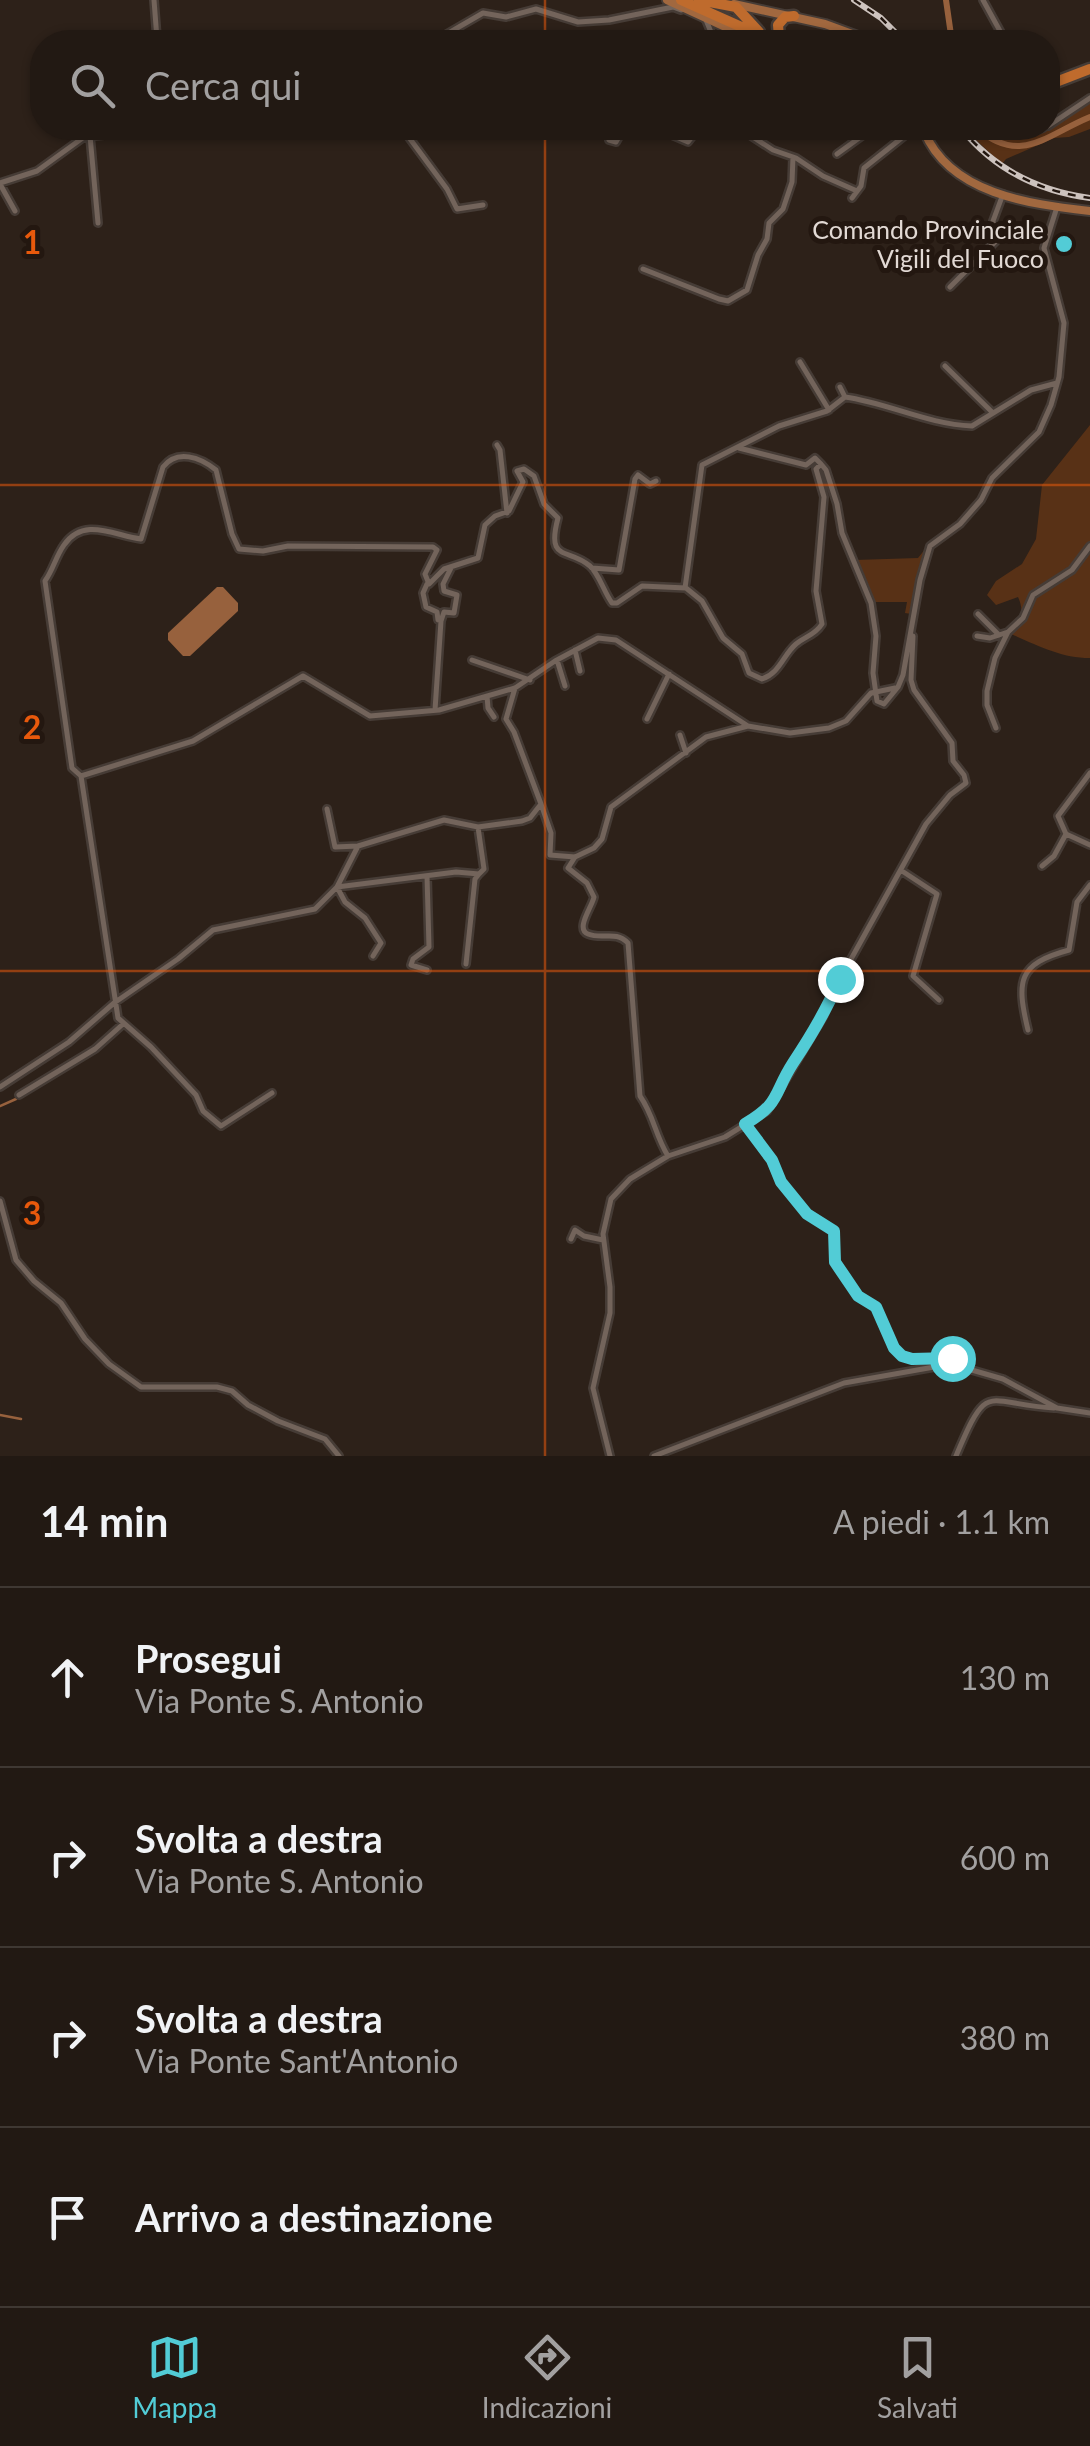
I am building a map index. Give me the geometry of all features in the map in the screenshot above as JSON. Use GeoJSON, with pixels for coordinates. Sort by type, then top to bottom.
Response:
{"type":"FeatureCollection","features":[{"type":"Feature","properties":{"kind":"highway"},"geometry":{"type":"LineString","coordinates":[[682,0],[745,30]]}},
{"type":"Feature","properties":{"kind":"highway"},"geometry":{"type":"LineString","coordinates":[[690,0],[747,30]]}},
{"type":"Feature","properties":{"kind":"highway"},"geometry":{"type":"LineString","coordinates":[[700,0],[724,2],[752,30]]}},
{"type":"Feature","properties":{"kind":"highway"},"geometry":{"type":"LineString","coordinates":[[778,30],[785,17],[794,16]]}},
{"type":"Feature","properties":{"kind":"highway"},"geometry":{"type":"LineString","coordinates":[[1060,80],[1090,69]]}},
{"type":"Feature","properties":{"kind":"main road"},"geometry":{"type":"LineString","coordinates":[[668,0],[732,30]]}},
{"type":"Feature","properties":{"kind":"main road"},"geometry":{"type":"LineString","coordinates":[[724,2],[794,16],[837,30]]}},
{"type":"Feature","properties":{"kind":"main road"},"geometry":{"type":"LineString","coordinates":[[926,140],[945,165],[976,184],[1003,194],[1090,212]]}},
{"type":"Feature","properties":{"kind":"street"},"geometry":{"type":"LineString","coordinates":[[154,0],[156,30]]}},
{"type":"Feature","properties":{"kind":"street"},"geometry":{"type":"LineString","coordinates":[[983,0],[999,30]]}},
{"type":"Feature","properties":{"kind":"street"},"geometry":{"type":"LineString","coordinates":[[454,30],[483,13],[506,17],[536,10],[578,22],[673,8],[702,16],[712,30]]}},
{"type":"Feature","properties":{"kind":"street"},"geometry":{"type":"LineString","coordinates":[[1060,117],[1090,98]]}},
{"type":"Feature","properties":{"kind":"street"},"geometry":{"type":"LineString","coordinates":[[15,211],[0,183],[37,171],[80,140]]}},
{"type":"Feature","properties":{"kind":"street"},"geometry":{"type":"LineString","coordinates":[[90,140],[98,222]]}},
{"type":"Feature","properties":{"kind":"street"},"geometry":{"type":"LineString","coordinates":[[411,140],[447,189],[456,209],[483,206]]}},
{"type":"Feature","properties":{"kind":"street"},"geometry":{"type":"LineString","coordinates":[[609,140],[617,140]]}},
{"type":"Feature","properties":{"kind":"street"},"geometry":{"type":"LineString","coordinates":[[758,140],[857,191]]}},
{"type":"Feature","properties":{"kind":"street"},"geometry":{"type":"LineString","coordinates":[[838,154],[857,140]]}},
{"type":"Feature","properties":{"kind":"street"},"geometry":{"type":"LineString","coordinates":[[852,198],[864,168],[905,140]]}},
{"type":"Feature","properties":{"kind":"street"},"geometry":{"type":"LineString","coordinates":[[643,269],[718,299],[728,301],[742,296],[771,220],[782,209],[792,182],[793,157]]}},
{"type":"Feature","properties":{"kind":"street"},"geometry":{"type":"LineString","coordinates":[[950,287],[996,241],[993,222],[1003,194]]}},
{"type":"Feature","properties":{"kind":"street"},"geometry":{"type":"LineString","coordinates":[[738,447],[806,465],[815,458],[826,470],[849,554],[871,604],[876,636],[873,677],[878,702],[884,704],[898,687],[930,546],[960,524],[981,500],[992,478],[1039,432],[1052,405],[1064,323],[1044,248],[1057,207]]}},
{"type":"Feature","properties":{"kind":"street"},"geometry":{"type":"LineString","coordinates":[[800,362],[829,410]]}},
{"type":"Feature","properties":{"kind":"street"},"geometry":{"type":"LineString","coordinates":[[945,366],[992,413]]}},
{"type":"Feature","properties":{"kind":"street"},"geometry":{"type":"LineString","coordinates":[[684,588],[702,465],[779,426],[829,410],[845,397],[908,415],[961,425],[977,424],[1032,390],[1057,383]]}},
{"type":"Feature","properties":{"kind":"street"},"geometry":{"type":"LineString","coordinates":[[840,387],[845,397]]}},
{"type":"Feature","properties":{"kind":"street"},"geometry":{"type":"LineString","coordinates":[[497,445],[507,513]]}},
{"type":"Feature","properties":{"kind":"street"},"geometry":{"type":"LineString","coordinates":[[272,1092],[220,1126],[202,1110],[196,1095],[151,1047],[123,1024],[114,1003],[81,776],[72,768],[45,582],[66,542],[84,530],[100,529],[141,539],[163,467],[173,457],[194,458],[216,470],[239,549],[263,552],[288,546],[434,548],[437,550],[427,567],[423,593],[426,607],[437,612],[441,621]]}},
{"type":"Feature","properties":{"kind":"street"},"geometry":{"type":"LineString","coordinates":[[592,568],[614,603],[642,586],[684,588],[698,596],[723,638],[742,654],[749,673],[759,679],[771,676],[794,645],[814,634],[822,624],[816,592],[824,504],[816,470],[821,464]]}},
{"type":"Feature","properties":{"kind":"street"},"geometry":{"type":"LineString","coordinates":[[427,584],[452,566],[476,560],[486,522],[507,513],[523,486],[517,470],[524,468],[534,476],[544,504],[558,518],[553,534],[558,546],[566,555],[592,568],[619,570],[635,479],[638,475],[650,484],[656,481]]}},
{"type":"Feature","properties":{"kind":"street"},"geometry":{"type":"LineString","coordinates":[[996,728],[987,704],[987,690],[1008,632],[1022,618],[1033,595],[1063,578],[1090,546]]}},
{"type":"Feature","properties":{"kind":"street"},"geometry":{"type":"LineString","coordinates":[[435,710],[441,621],[444,612],[454,613],[458,602],[457,596],[444,591],[443,584],[452,566]]}},
{"type":"Feature","properties":{"kind":"street"},"geometry":{"type":"LineString","coordinates":[[978,614],[1000,634]]}},
{"type":"Feature","properties":{"kind":"street"},"geometry":{"type":"LineString","coordinates":[[610,1456],[593,1388],[610,1306],[604,1240],[606,1213],[614,1194],[630,1179],[668,1156],[726,1137],[767,1112],[779,1096],[791,1066],[808,1044],[926,824],[950,795],[966,783],[952,760],[952,743],[914,690],[912,624]]}},
{"type":"Feature","properties":{"kind":"street"},"geometry":{"type":"LineString","coordinates":[[977,636],[1008,632]]}},
{"type":"Feature","properties":{"kind":"street"},"geometry":{"type":"LineString","coordinates":[[81,776],[193,740],[303,676],[370,716],[435,710],[516,688],[598,638],[616,640],[748,726],[790,733],[829,728],[846,720],[870,693],[898,687]]}},
{"type":"Feature","properties":{"kind":"street"},"geometry":{"type":"LineString","coordinates":[[575,650],[580,670]]}},
{"type":"Feature","properties":{"kind":"street"},"geometry":{"type":"LineString","coordinates":[[472,660],[530,680]]}},
{"type":"Feature","properties":{"kind":"street"},"geometry":{"type":"LineString","coordinates":[[557,660],[565,686]]}},
{"type":"Feature","properties":{"kind":"street"},"geometry":{"type":"LineString","coordinates":[[670,686],[671,676]]}},
{"type":"Feature","properties":{"kind":"street"},"geometry":{"type":"LineString","coordinates":[[648,718],[671,676]]}},
{"type":"Feature","properties":{"kind":"street"},"geometry":{"type":"LineString","coordinates":[[516,688],[507,722],[542,804],[551,834],[550,855],[576,856],[594,848],[602,839],[611,807],[706,737],[748,726]]}},
{"type":"Feature","properties":{"kind":"street"},"geometry":{"type":"LineString","coordinates":[[487,696],[494,718]]}},
{"type":"Feature","properties":{"kind":"street"},"geometry":{"type":"LineString","coordinates":[[680,736],[686,753]]}},
{"type":"Feature","properties":{"kind":"street"},"geometry":{"type":"LineString","coordinates":[[1090,773],[1058,816],[1066,834],[1090,845]]}},
{"type":"Feature","properties":{"kind":"street"},"geometry":{"type":"LineString","coordinates":[[327,810],[336,847],[358,846],[444,820],[478,827],[522,821],[542,804]]}},
{"type":"Feature","properties":{"kind":"street"},"geometry":{"type":"LineString","coordinates":[[466,964],[476,878],[484,869],[478,827]]}},
{"type":"Feature","properties":{"kind":"street"},"geometry":{"type":"LineString","coordinates":[[1042,866],[1054,856],[1066,834]]}},
{"type":"Feature","properties":{"kind":"street"},"geometry":{"type":"LineString","coordinates":[[0,1087],[69,1042],[114,1003],[213,930],[314,909],[337,887],[358,846]]}},
{"type":"Feature","properties":{"kind":"street"},"geometry":{"type":"LineString","coordinates":[[576,856],[568,868],[587,883],[594,897],[583,931],[616,935],[628,943],[640,1096],[653,1114],[654,1130],[668,1156]]}},
{"type":"Feature","properties":{"kind":"street"},"geometry":{"type":"LineString","coordinates":[[902,871],[937,894],[913,976],[939,1000]]}},
{"type":"Feature","properties":{"kind":"street"},"geometry":{"type":"LineString","coordinates":[[337,887],[456,872],[479,874]]}},
{"type":"Feature","properties":{"kind":"street"},"geometry":{"type":"LineString","coordinates":[[427,876],[429,946],[411,965],[427,970]]}},
{"type":"Feature","properties":{"kind":"street"},"geometry":{"type":"LineString","coordinates":[[1028,1030],[1021,991],[1024,974],[1035,962],[1069,950],[1077,902],[1090,886]]}},
{"type":"Feature","properties":{"kind":"street"},"geometry":{"type":"LineString","coordinates":[[337,887],[381,943],[373,956]]}},
{"type":"Feature","properties":{"kind":"street"},"geometry":{"type":"LineString","coordinates":[[18,1094],[95,1049],[123,1024]]}},
{"type":"Feature","properties":{"kind":"street"},"geometry":{"type":"LineString","coordinates":[[745,1124],[807,1214],[834,1231],[835,1262],[858,1296],[876,1307],[894,1348],[902,1356],[952,1358],[1056,1408]]}},
{"type":"Feature","properties":{"kind":"street"},"geometry":{"type":"LineString","coordinates":[[0,1201],[16,1260],[34,1281],[61,1302],[84,1340],[110,1364],[141,1387],[200,1386],[232,1391],[278,1422],[325,1439],[339,1456]]}},
{"type":"Feature","properties":{"kind":"street"},"geometry":{"type":"LineString","coordinates":[[572,1240],[574,1230],[579,1230],[584,1236],[604,1240]]}},
{"type":"Feature","properties":{"kind":"street"},"geometry":{"type":"LineString","coordinates":[[654,1456],[844,1383],[962,1365]]}},
{"type":"Feature","properties":{"kind":"street"},"geometry":{"type":"LineString","coordinates":[[956,1456],[986,1401],[1000,1398],[1090,1413]]}},
{"type":"Feature","properties":{"kind":"shaded area"},"geometry":{"type":"Polygon","coordinates":[[[1090,102],[1090,129],[1060,138],[1060,121],[1090,102]]]}},
{"type":"Feature","properties":{"kind":"shaded area"},"geometry":{"type":"Polygon","coordinates":[[[976,140],[1049,140],[1006,159],[1002,164],[976,140]]]}},
{"type":"Feature","properties":{"kind":"shaded area"},"geometry":{"type":"Polygon","coordinates":[[[1090,425],[1090,658],[1059,653],[1011,634],[1020,617],[1018,597],[996,605],[987,595],[996,581],[1022,564],[1036,539],[1042,485],[1090,425]]]}},
{"type":"Feature","properties":{"kind":"shaded area"},"geometry":{"type":"Polygon","coordinates":[[[926,548],[911,614],[905,613],[907,602],[872,602],[855,560],[918,558],[926,548]]]}},
{"type":"Feature","properties":{"kind":"shaded area"},"geometry":{"type":"Polygon","coordinates":[[[217,587],[223,587],[238,603],[238,611],[190,656],[183,656],[168,640],[168,633],[217,587]]]}},
{"type":"Feature","properties":{"kind":"waterway"},"geometry":{"type":"LineString","coordinates":[[946,0],[950,30]]}},
{"type":"Feature","properties":{"kind":"waterway"},"geometry":{"type":"LineString","coordinates":[[1060,131],[1090,117]]}},
{"type":"Feature","properties":{"kind":"waterway"},"geometry":{"type":"LineString","coordinates":[[994,140],[1020,146],[1042,140]]}},
{"type":"Feature","properties":{"kind":"waterway"},"geometry":{"type":"LineString","coordinates":[[0,1106],[16,1099]]}},
{"type":"Feature","properties":{"kind":"waterway"},"geometry":{"type":"LineString","coordinates":[[0,1415],[21,1419]]}},
{"type":"Feature","properties":{"kind":"railway"},"geometry":{"type":"LineString","coordinates":[[854,0],[893,30]]}},
{"type":"Feature","properties":{"kind":"railway"},"geometry":{"type":"LineString","coordinates":[[972,140],[1018,176],[1053,190],[1090,198]]}},
{"type":"Feature","properties":{"kind":"place","name":"Comando Provinciale Vigili del Fuoco"},"geometry":{"type":"Point","coordinates":[1064,244]}},
{"type":"Feature","properties":{"kind":"route"},"geometry":{"type":"LineString","coordinates":[[840,979],[808,1044],[791,1066],[779,1096],[767,1112],[745,1124],[772,1160],[781,1182],[807,1214],[834,1231],[835,1262],[858,1296],[876,1307],[894,1348],[912,1359],[952,1358]]}}]}
